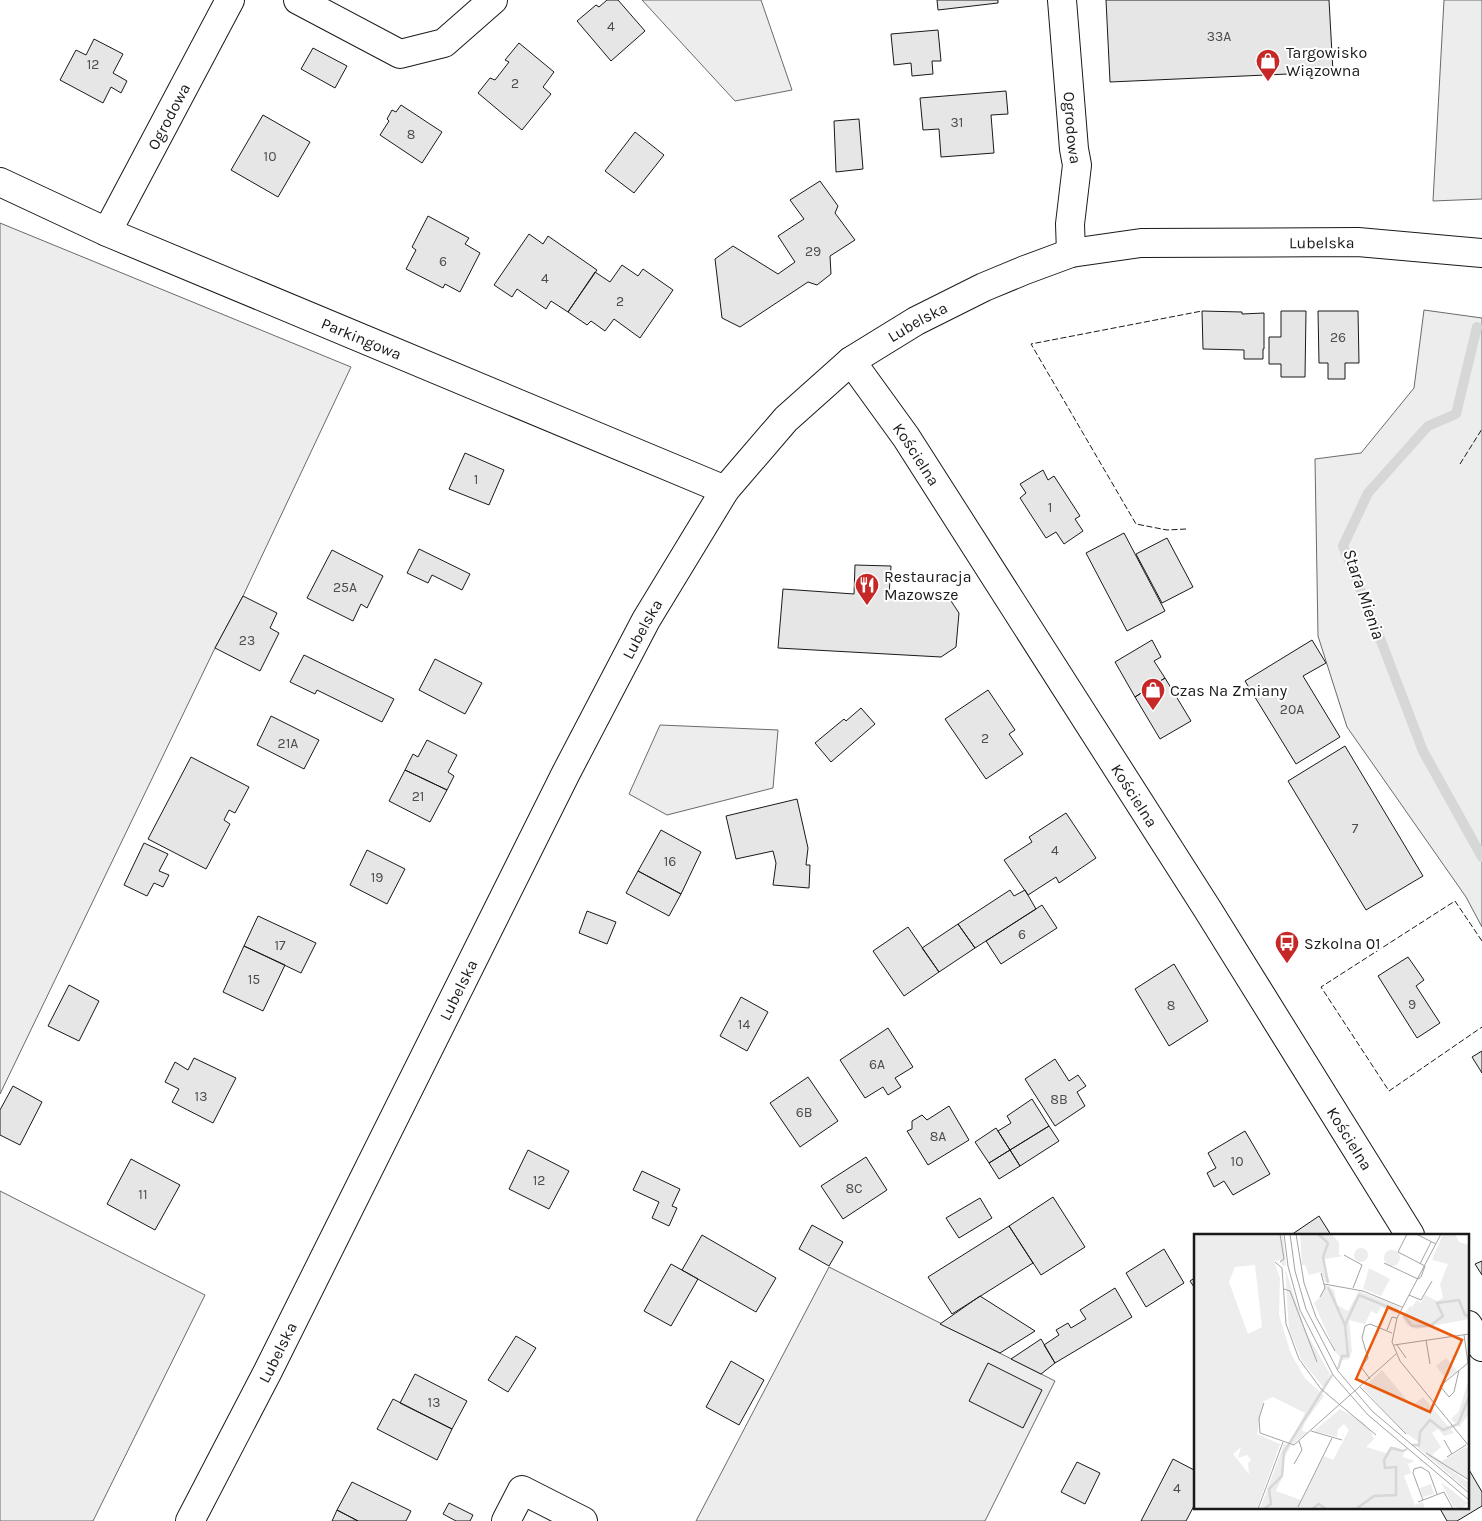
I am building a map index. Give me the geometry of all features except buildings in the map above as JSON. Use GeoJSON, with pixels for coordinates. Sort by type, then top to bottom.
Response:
{"type":"FeatureCollection","features":[{"type":"Feature","properties":{"kind":"street","name":"Ogrodowa"},"geometry":{"type":"LineString","coordinates":[[107,232],[230,0]]}},
{"type":"Feature","properties":{"kind":"street"},"geometry":{"type":"LineString","coordinates":[[298,0],[400,54],[444,43],[493,0]]}},
{"type":"Feature","properties":{"kind":"street","name":"Ogrodowa"},"geometry":{"type":"LineString","coordinates":[[1062,0],[1074,149],[1077,165],[1070,224],[1071,253]]}},
{"type":"Feature","properties":{"kind":"street","name":"Parkingowa"},"geometry":{"type":"LineString","coordinates":[[0,182],[107,232],[725,490]]}},
{"type":"Feature","properties":{"kind":"street","name":"Lubelska"},"geometry":{"type":"LineString","coordinates":[[190,1521],[268,1371],[553,799],[646,620],[725,490],[786,419],[850,361],[916,321],[984,287],[1071,253],[1141,243],[1358,242],[1482,254]]}},
{"type":"Feature","properties":{"kind":"street","name":"Kościelna"},"geometry":{"type":"LineString","coordinates":[[850,361],[906,437],[1202,902],[1409,1234]]}},
{"type":"Feature","properties":{"kind":"street"},"geometry":{"type":"LineString","coordinates":[[1470,1328],[1482,1347]]}},
{"type":"Feature","properties":{"kind":"street"},"geometry":{"type":"LineString","coordinates":[[506,1521],[522,1490],[583,1521]]}},
{"type":"Feature","properties":{"kind":"shaded area"},"geometry":{"type":"Polygon","coordinates":[[[642,0],[761,0],[792,90],[735,101],[642,0]]]}},
{"type":"Feature","properties":{"kind":"shaded area"},"geometry":{"type":"Polygon","coordinates":[[[1444,0],[1482,0],[1482,199],[1433,201],[1444,0]]]}},
{"type":"Feature","properties":{"kind":"shaded area"},"geometry":{"type":"Polygon","coordinates":[[[0,223],[351,367],[243,596],[215,648],[0,1094],[0,223]]]}},
{"type":"Feature","properties":{"kind":"shaded area"},"geometry":{"type":"Polygon","coordinates":[[[1424,310],[1482,318],[1482,927],[1466,897],[1347,727],[1318,636],[1315,459],[1361,453],[1414,388],[1424,310]]]}},
{"type":"Feature","properties":{"kind":"shaded area"},"geometry":{"type":"Polygon","coordinates":[[[660,725],[778,730],[773,788],[667,815],[629,794],[660,725]]]}},
{"type":"Feature","properties":{"kind":"shaded area"},"geometry":{"type":"Polygon","coordinates":[[[0,1191],[205,1295],[93,1521],[0,1521],[0,1191]]]}},
{"type":"Feature","properties":{"kind":"shaded area"},"geometry":{"type":"Polygon","coordinates":[[[829,1267],[1055,1381],[985,1521],[696,1521],[829,1267]]]}},
{"type":"Feature","properties":{"kind":"waterway","name":"Stara Mienia"},"geometry":{"type":"LineString","coordinates":[[1477,327],[1456,414],[1428,426],[1368,493],[1343,546],[1423,751],[1482,857]]}},
{"type":"Feature","properties":{"kind":"fence"},"geometry":{"type":"LineString","coordinates":[[1186,529],[1167,530],[1136,524],[1031,344],[1202,311]]}},
{"type":"Feature","properties":{"kind":"fence"},"geometry":{"type":"LineString","coordinates":[[1460,464],[1482,429]]}},
{"type":"Feature","properties":{"kind":"fence"},"geometry":{"type":"LineString","coordinates":[[1482,941],[1455,901],[1321,987],[1389,1091],[1482,1027]]}},
{"type":"Feature","properties":{"kind":"place","name":"Targowisko Wiązowna"},"geometry":{"type":"Point","coordinates":[1268,82]}},
{"type":"Feature","properties":{"kind":"place","name":"Restauracja Mazowsze"},"geometry":{"type":"Point","coordinates":[867,606]}},
{"type":"Feature","properties":{"kind":"place","name":"Czas Na Zmiany"},"geometry":{"type":"Point","coordinates":[1153,711]}},
{"type":"Feature","properties":{"kind":"place","name":"Szkolna 01"},"geometry":{"type":"Point","coordinates":[1287,964]}}]}
